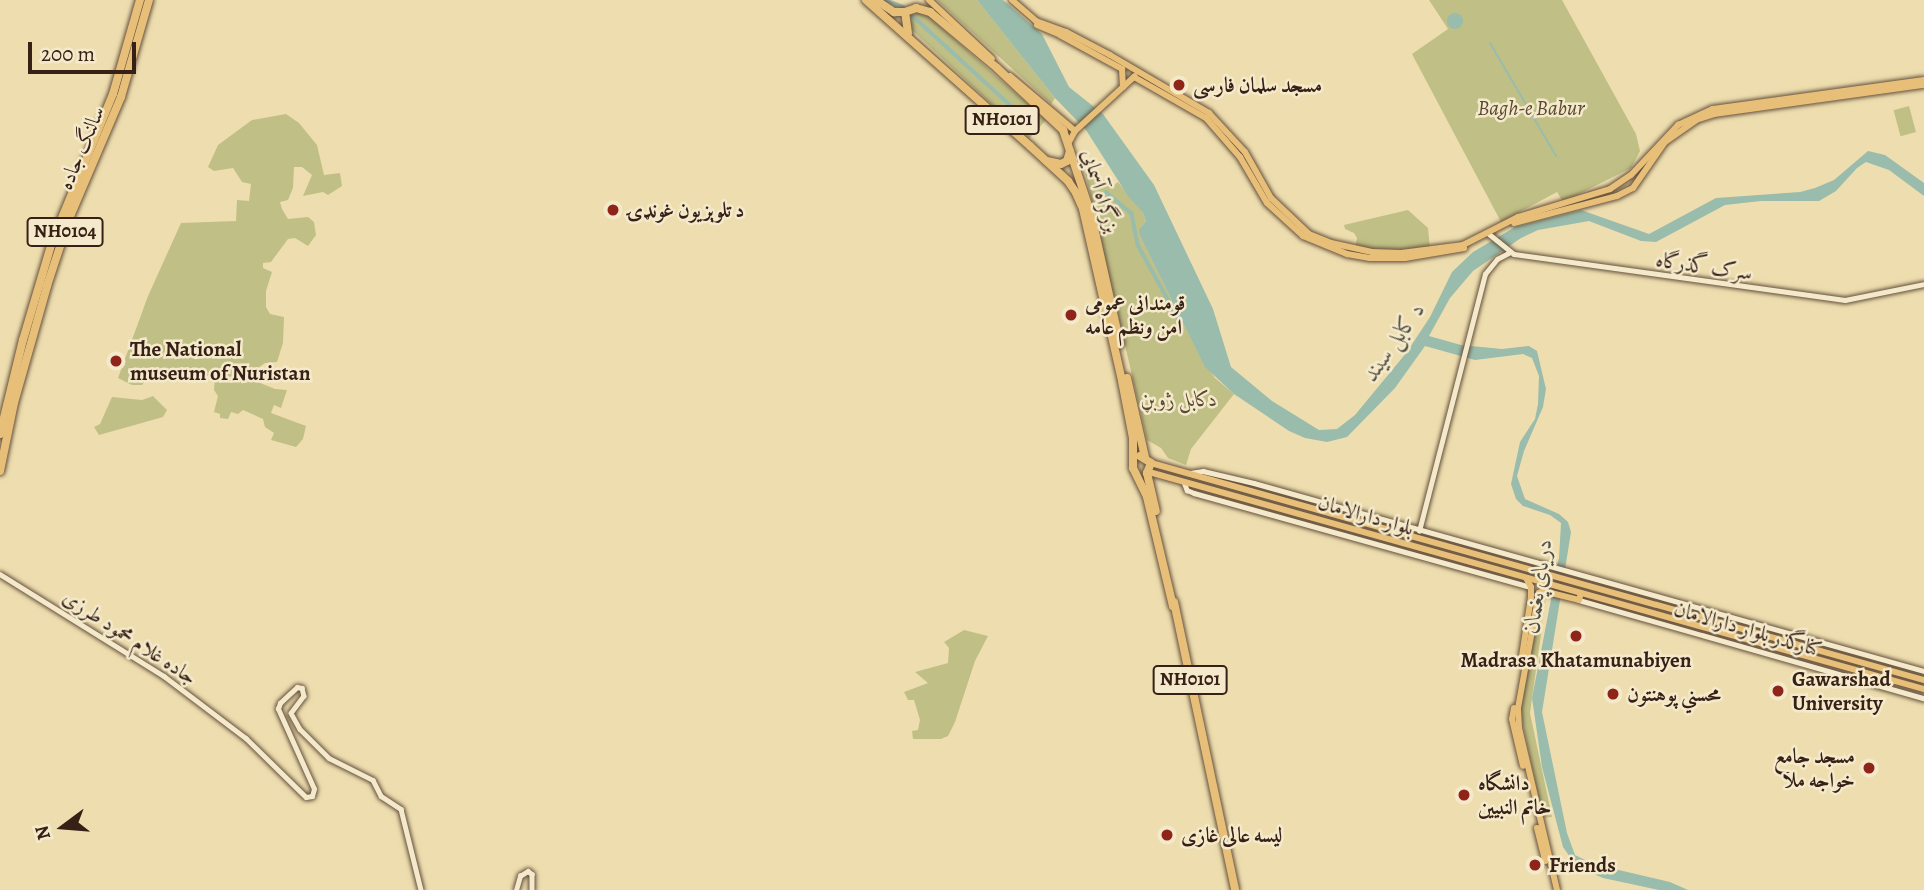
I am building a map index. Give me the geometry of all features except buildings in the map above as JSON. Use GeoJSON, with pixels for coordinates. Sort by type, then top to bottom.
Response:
{"type":"FeatureCollection","features":[{"type":"Feature","properties":{"kind":"highway","name":"سالنگ جاده"},"geometry":{"type":"LineString","coordinates":[[0,471],[14,403],[47,286],[69,219],[121,97],[140,0]]}},
{"type":"Feature","properties":{"kind":"highway","name":"سالنگ جاده"},"geometry":{"type":"LineString","coordinates":[[0,434],[23,340],[52,242],[89,158],[149,0]]}},
{"type":"Feature","properties":{"kind":"highway","name":"بزرگراه آسمایی"},"geometry":{"type":"LineString","coordinates":[[866,0],[1068,181],[1083,209],[1122,380],[1135,460]]}},
{"type":"Feature","properties":{"kind":"highway","name":"بزرگراه آسمایی"},"geometry":{"type":"LineString","coordinates":[[876,0],[894,12],[909,7],[923,9],[943,21],[1059,125],[1070,146],[1091,214],[1148,466]]}},
{"type":"Feature","properties":{"kind":"highway"},"geometry":{"type":"LineString","coordinates":[[909,7],[904,23],[911,38]]}},
{"type":"Feature","properties":{"kind":"highway","name":"NH0101"},"geometry":{"type":"LineString","coordinates":[[1044,160],[1061,164],[1067,161],[1070,146]]}},
{"type":"Feature","properties":{"kind":"highway"},"geometry":{"type":"LineString","coordinates":[[1135,460],[1148,466]]}},
{"type":"Feature","properties":{"kind":"highway","name":"NH0101"},"geometry":{"type":"LineString","coordinates":[[1135,460],[1132,465],[1151,513],[1173,603],[1235,890]]}},
{"type":"Feature","properties":{"kind":"highway"},"geometry":{"type":"LineString","coordinates":[[1136,473],[1148,466]]}},
{"type":"Feature","properties":{"kind":"highway","name":"NH0101"},"geometry":{"type":"LineString","coordinates":[[1148,466],[1173,603]]}},
{"type":"Feature","properties":{"kind":"main road"},"geometry":{"type":"LineString","coordinates":[[929,0],[1078,129]]}},
{"type":"Feature","properties":{"kind":"main road"},"geometry":{"type":"LineString","coordinates":[[1010,0],[1034,24],[1060,34],[1122,69],[1124,87]]}},
{"type":"Feature","properties":{"kind":"main road"},"geometry":{"type":"LineString","coordinates":[[1010,0],[1035,21],[1066,32],[1212,116],[1245,152],[1271,198],[1309,234],[1331,243],[1372,252],[1401,253],[1465,246],[1511,224],[1606,199],[1633,188],[1665,142],[1696,120],[1714,114],[1924,83]]}},
{"type":"Feature","properties":{"kind":"main road"},"geometry":{"type":"LineString","coordinates":[[1070,146],[1078,129],[1135,74]]}},
{"type":"Feature","properties":{"kind":"main road"},"geometry":{"type":"LineString","coordinates":[[1491,235],[1518,217],[1578,201],[1621,183],[1642,165],[1662,139],[1694,116],[1713,109],[1924,83]]}},
{"type":"Feature","properties":{"kind":"main road","name":"بلوار دارالامان"},"geometry":{"type":"LineString","coordinates":[[1148,466],[1179,471],[1518,567],[1568,576]]}},
{"type":"Feature","properties":{"kind":"main road","name":"بلوار دارالامان"},"geometry":{"type":"LineString","coordinates":[[1148,466],[1184,482],[1513,574],[1539,582],[1550,589],[1580,597]]}},
{"type":"Feature","properties":{"kind":"main road"},"geometry":{"type":"LineString","coordinates":[[1513,574],[1518,567]]}},
{"type":"Feature","properties":{"kind":"main road"},"geometry":{"type":"LineString","coordinates":[[1568,576],[1615,593],[1924,680]]}},
{"type":"Feature","properties":{"kind":"main road"},"geometry":{"type":"LineString","coordinates":[[1526,578],[1531,587],[1512,719],[1555,890]]}},
{"type":"Feature","properties":{"kind":"main road"},"geometry":{"type":"LineString","coordinates":[[1537,819],[1519,728],[1518,708],[1537,595],[1550,589]]}},
{"type":"Feature","properties":{"kind":"main road"},"geometry":{"type":"LineString","coordinates":[[1612,602],[1615,593]]}},
{"type":"Feature","properties":{"kind":"main road"},"geometry":{"type":"LineString","coordinates":[[1580,597],[1612,602],[1746,643],[1924,689]]}},
{"type":"Feature","properties":{"kind":"street"},"geometry":{"type":"LineString","coordinates":[[1419,531],[1485,274],[1497,259],[1508,252],[1491,235]]}},
{"type":"Feature","properties":{"kind":"street","name":"سرک گذرگاه"},"geometry":{"type":"LineString","coordinates":[[1508,252],[1727,286],[1845,300],[1924,284]]}},
{"type":"Feature","properties":{"kind":"street"},"geometry":{"type":"LineString","coordinates":[[1188,474],[1203,471],[1315,501],[1555,573]]}},
{"type":"Feature","properties":{"kind":"street"},"geometry":{"type":"LineString","coordinates":[[1184,482],[1186,490],[1531,587]]}},
{"type":"Feature","properties":{"kind":"street","name":"جاده غلام‌ محمود طرزی"},"geometry":{"type":"LineString","coordinates":[[0,574],[125,650],[238,732],[301,794],[312,796],[311,781],[280,719],[278,709],[280,703],[297,687],[302,688],[304,696],[291,713],[300,729],[329,758],[373,780],[381,796],[401,809],[421,890]]}},
{"type":"Feature","properties":{"kind":"street","name":"کنارگذر بلوار دارالامان"},"geometry":{"type":"LineString","coordinates":[[1568,576],[1924,671]]}},
{"type":"Feature","properties":{"kind":"street","name":"کنارگذر بلوار دارالامان"},"geometry":{"type":"LineString","coordinates":[[1580,597],[1746,643],[1924,698]]}},
{"type":"Feature","properties":{"kind":"street"},"geometry":{"type":"LineString","coordinates":[[516,890],[520,876],[528,871],[532,874],[532,890]]}},
{"type":"Feature","properties":{"kind":"green space"},"geometry":{"type":"Polygon","coordinates":[[[937,0],[977,0],[1055,98],[1051,104],[937,0]]]}},
{"type":"Feature","properties":{"kind":"green space","name":"Bagh-e Babur"},"geometry":{"type":"Polygon","coordinates":[[[1429,0],[1562,0],[1636,134],[1640,151],[1631,168],[1563,202],[1557,192],[1501,222],[1412,54],[1448,29],[1429,0]]]}},
{"type":"Feature","properties":{"kind":"green space"},"geometry":{"type":"Polygon","coordinates":[[[917,12],[926,14],[1046,120],[1029,139],[912,30],[909,20],[917,12]]]}},
{"type":"Feature","properties":{"kind":"green space"},"geometry":{"type":"Polygon","coordinates":[[[1909,106],[1916,132],[1901,136],[1894,110],[1909,106]]]}},
{"type":"Feature","properties":{"kind":"green space"},"geometry":{"type":"Polygon","coordinates":[[[286,114],[299,123],[317,145],[324,175],[340,173],[342,186],[328,195],[323,192],[303,196],[312,175],[302,167],[294,167],[293,188],[288,200],[280,202],[282,209],[288,219],[308,217],[314,222],[316,235],[308,246],[295,238],[288,239],[271,262],[263,263],[263,268],[272,272],[266,291],[266,307],[270,314],[284,317],[283,343],[277,362],[265,363],[245,377],[275,389],[287,390],[281,408],[274,405],[271,413],[306,426],[303,439],[296,447],[271,440],[274,433],[265,427],[263,419],[243,410],[238,414],[231,412],[228,419],[220,418],[220,414],[214,412],[218,396],[214,390],[215,375],[184,378],[158,369],[154,381],[145,381],[142,385],[132,385],[118,378],[148,296],[181,223],[236,221],[237,200],[249,201],[251,184],[242,182],[233,168],[214,171],[208,167],[218,145],[252,120],[286,114]]]}},
{"type":"Feature","properties":{"kind":"green space","name":"دکابل ژوبڼ"},"geometry":{"type":"Polygon","coordinates":[[[1088,170],[1113,186],[1118,182],[1143,213],[1146,221],[1141,228],[1141,238],[1202,360],[1215,378],[1234,394],[1191,449],[1186,465],[1168,458],[1161,448],[1147,440],[1085,172],[1088,170]]]}},
{"type":"Feature","properties":{"kind":"green space"},"geometry":{"type":"Polygon","coordinates":[[[1408,210],[1428,228],[1430,249],[1401,253],[1355,249],[1357,238],[1354,233],[1345,229],[1344,225],[1408,210]]]}},
{"type":"Feature","properties":{"kind":"green space"},"geometry":{"type":"Polygon","coordinates":[[[153,396],[167,410],[163,417],[99,435],[94,427],[100,424],[112,397],[142,400],[153,396]]]}},
{"type":"Feature","properties":{"kind":"green space"},"geometry":{"type":"Polygon","coordinates":[[[1533,625],[1542,627],[1530,713],[1552,817],[1543,818],[1520,711],[1533,625]]]}},
{"type":"Feature","properties":{"kind":"green space"},"geometry":{"type":"Polygon","coordinates":[[[964,630],[988,636],[975,661],[955,722],[948,736],[941,739],[913,739],[912,731],[918,730],[920,720],[914,700],[908,700],[904,692],[928,683],[915,672],[948,663],[949,648],[944,642],[964,630]]]}},
{"type":"Feature","properties":{"kind":"shaded area"},"geometry":{"type":"Polygon","coordinates":[[[977,0],[1003,0],[1042,34],[1069,87],[1103,114],[1154,185],[1213,309],[1231,367],[1272,401],[1319,430],[1337,429],[1355,415],[1407,352],[1430,317],[1452,272],[1473,252],[1515,227],[1581,210],[1649,234],[1716,198],[1800,192],[1815,188],[1834,180],[1868,151],[1885,155],[1924,183],[1924,196],[1889,170],[1866,162],[1836,191],[1819,201],[1761,201],[1725,205],[1656,242],[1641,241],[1589,221],[1538,230],[1521,238],[1473,271],[1450,298],[1429,336],[1461,345],[1502,349],[1529,346],[1537,351],[1546,389],[1543,407],[1524,451],[1517,476],[1525,499],[1559,514],[1568,522],[1571,532],[1542,712],[1567,833],[1575,855],[1593,864],[1670,882],[1688,890],[1659,890],[1603,878],[1577,867],[1563,847],[1542,767],[1532,698],[1559,558],[1561,523],[1550,515],[1523,506],[1516,499],[1511,484],[1520,442],[1535,419],[1538,404],[1539,376],[1532,358],[1523,354],[1475,360],[1425,346],[1395,388],[1347,437],[1327,442],[1305,438],[1289,431],[1234,394],[1205,367],[1141,238],[1139,230],[1146,221],[1143,213],[1128,196],[1086,130],[1055,98],[977,0]]]}},
{"type":"Feature","properties":{"kind":"shaded area"},"geometry":{"type":"Polygon","coordinates":[[[1452,13],[1458,13],[1463,21],[1461,27],[1452,29],[1447,24],[1447,18],[1452,13]]]}},
{"type":"Feature","properties":{"kind":"waterway"},"geometry":{"type":"LineString","coordinates":[[885,0],[903,7]]}},
{"type":"Feature","properties":{"kind":"waterway"},"geometry":{"type":"LineString","coordinates":[[913,16],[1032,125]]}},
{"type":"Feature","properties":{"kind":"waterway"},"geometry":{"type":"LineString","coordinates":[[1490,43],[1556,156]]}},
{"type":"Feature","properties":{"kind":"waterway"},"geometry":{"type":"LineString","coordinates":[[1106,192],[1132,214],[1138,245],[1180,321],[1187,320]]}},
{"type":"Feature","properties":{"kind":"place","name":"مسجد سلمان فارسی"},"geometry":{"type":"Point","coordinates":[1179,85]}},
{"type":"Feature","properties":{"kind":"place","name":"د تلوېزیون غونډۍ"},"geometry":{"type":"Point","coordinates":[613,210]}},
{"type":"Feature","properties":{"kind":"place","name":"قومندانی عمومی امن ونظم عامه"},"geometry":{"type":"Point","coordinates":[1071,315]}},
{"type":"Feature","properties":{"kind":"place","name":"The National museum of Nuristan"},"geometry":{"type":"Point","coordinates":[116,361]}},
{"type":"Feature","properties":{"kind":"place","name":"Madrasa Khatamunabiyen"},"geometry":{"type":"Point","coordinates":[1576,636]}},
{"type":"Feature","properties":{"kind":"place","name":"Gawarshad University"},"geometry":{"type":"Point","coordinates":[1778,691]}},
{"type":"Feature","properties":{"kind":"place","name":"محسني پوهنتون"},"geometry":{"type":"Point","coordinates":[1613,694]}},
{"type":"Feature","properties":{"kind":"place","name":"مسجد جامع خواجه ملا"},"geometry":{"type":"Point","coordinates":[1869,768]}},
{"type":"Feature","properties":{"kind":"place","name":"دانشگاه خاتم النبیین"},"geometry":{"type":"Point","coordinates":[1464,795]}},
{"type":"Feature","properties":{"kind":"place","name":"لیسه عالی غازی"},"geometry":{"type":"Point","coordinates":[1167,835]}},
{"type":"Feature","properties":{"kind":"place","name":"Friends"},"geometry":{"type":"Point","coordinates":[1535,865]}},
{"type":"Feature","properties":{"kind":"water label","name":"د کابل سيند"},"geometry":{"type":"Point","coordinates":[1394,342]}},
{"type":"Feature","properties":{"kind":"water label","name":"دریای پغمان"},"geometry":{"type":"Point","coordinates":[1538,586]}}]}
